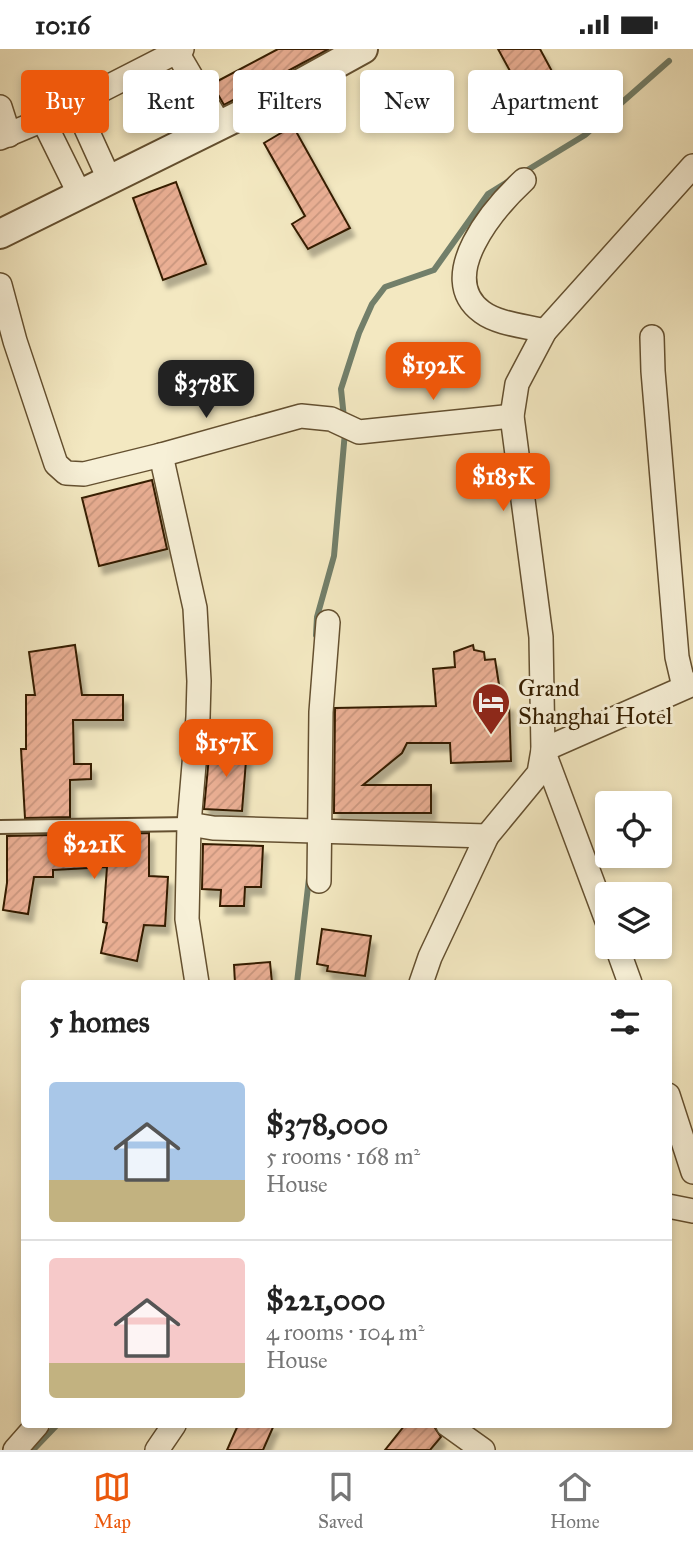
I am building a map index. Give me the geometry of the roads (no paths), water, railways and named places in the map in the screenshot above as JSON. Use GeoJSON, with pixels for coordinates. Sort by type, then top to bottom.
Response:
{"type":"FeatureCollection","features":[{"type":"Feature","properties":{"kind":"street"},"geometry":{"type":"LineString","coordinates":[[219,124],[265,103],[363,49]]}},
{"type":"Feature","properties":{"kind":"street"},"geometry":{"type":"LineString","coordinates":[[109,86],[178,50],[189,70]]}},
{"type":"Feature","properties":{"kind":"street"},"geometry":{"type":"LineString","coordinates":[[0,107],[4,136],[21,129]]}},
{"type":"Feature","properties":{"kind":"street"},"geometry":{"type":"LineString","coordinates":[[49,133],[80,195]]}},
{"type":"Feature","properties":{"kind":"street"},"geometry":{"type":"LineString","coordinates":[[88,133],[110,181]]}},
{"type":"Feature","properties":{"kind":"street"},"geometry":{"type":"LineString","coordinates":[[0,234],[202,133]]}},
{"type":"Feature","properties":{"kind":"street"},"geometry":{"type":"LineString","coordinates":[[422,980],[430,957],[487,836],[539,773],[543,750],[541,636],[512,417],[517,384],[545,331],[693,166]]}},
{"type":"Feature","properties":{"kind":"street"},"geometry":{"type":"LineString","coordinates":[[524,180],[503,200],[476,237],[465,269],[466,292],[473,305],[485,314],[545,331]]}},
{"type":"Feature","properties":{"kind":"street"},"geometry":{"type":"LineString","coordinates":[[0,285],[15,341],[56,464],[66,474],[84,474],[161,455],[301,416],[331,419],[359,432],[512,417]]}},
{"type":"Feature","properties":{"kind":"street"},"geometry":{"type":"LineString","coordinates":[[543,750],[688,686],[676,643],[652,337]]}},
{"type":"Feature","properties":{"kind":"street"},"geometry":{"type":"LineString","coordinates":[[161,455],[195,608],[199,705],[189,824],[187,919],[197,980]]}},
{"type":"Feature","properties":{"kind":"street"},"geometry":{"type":"LineString","coordinates":[[319,881],[321,712],[328,622]]}},
{"type":"Feature","properties":{"kind":"street"},"geometry":{"type":"LineString","coordinates":[[543,750],[595,889]]}},
{"type":"Feature","properties":{"kind":"street"},"geometry":{"type":"LineString","coordinates":[[189,824],[214,828],[487,836]]}},
{"type":"Feature","properties":{"kind":"street"},"geometry":{"type":"LineString","coordinates":[[621,959],[629,980]]}},
{"type":"Feature","properties":{"kind":"street"},"geometry":{"type":"LineString","coordinates":[[672,1107],[693,1172]]}},
{"type":"Feature","properties":{"kind":"street"},"geometry":{"type":"LineString","coordinates":[[672,1207],[693,1211]]}},
{"type":"Feature","properties":{"kind":"street"},"geometry":{"type":"LineString","coordinates":[[15,1450],[34,1428]]}},
{"type":"Feature","properties":{"kind":"street"},"geometry":{"type":"LineString","coordinates":[[158,1450],[172,1428]]}},
{"type":"Feature","properties":{"kind":"street"},"geometry":{"type":"LineString","coordinates":[[452,1428],[483,1450]]}},
{"type":"Feature","properties":{"kind":"lane"},"geometry":{"type":"LineString","coordinates":[[0,827],[189,824]]}},
{"type":"Feature","properties":{"kind":"waterway"},"geometry":{"type":"LineString","coordinates":[[521,174],[585,135],[669,61]]}},
{"type":"Feature","properties":{"kind":"waterway"},"geometry":{"type":"LineString","coordinates":[[344,418],[341,389],[359,333],[372,304],[385,287],[434,270],[488,194],[509,181]]}},
{"type":"Feature","properties":{"kind":"waterway"},"geometry":{"type":"LineString","coordinates":[[316,635],[317,617],[334,556],[345,432]]}},
{"type":"Feature","properties":{"kind":"waterway"},"geometry":{"type":"LineString","coordinates":[[297,980],[309,878]]}},
{"type":"Feature","properties":{"kind":"waterway"},"geometry":{"type":"LineString","coordinates":[[33,1450],[54,1428]]}},
{"type":"Feature","properties":{"kind":"place","name":"Grand Shanghai Hotel"},"geometry":{"type":"Point","coordinates":[491,736]}}]}
